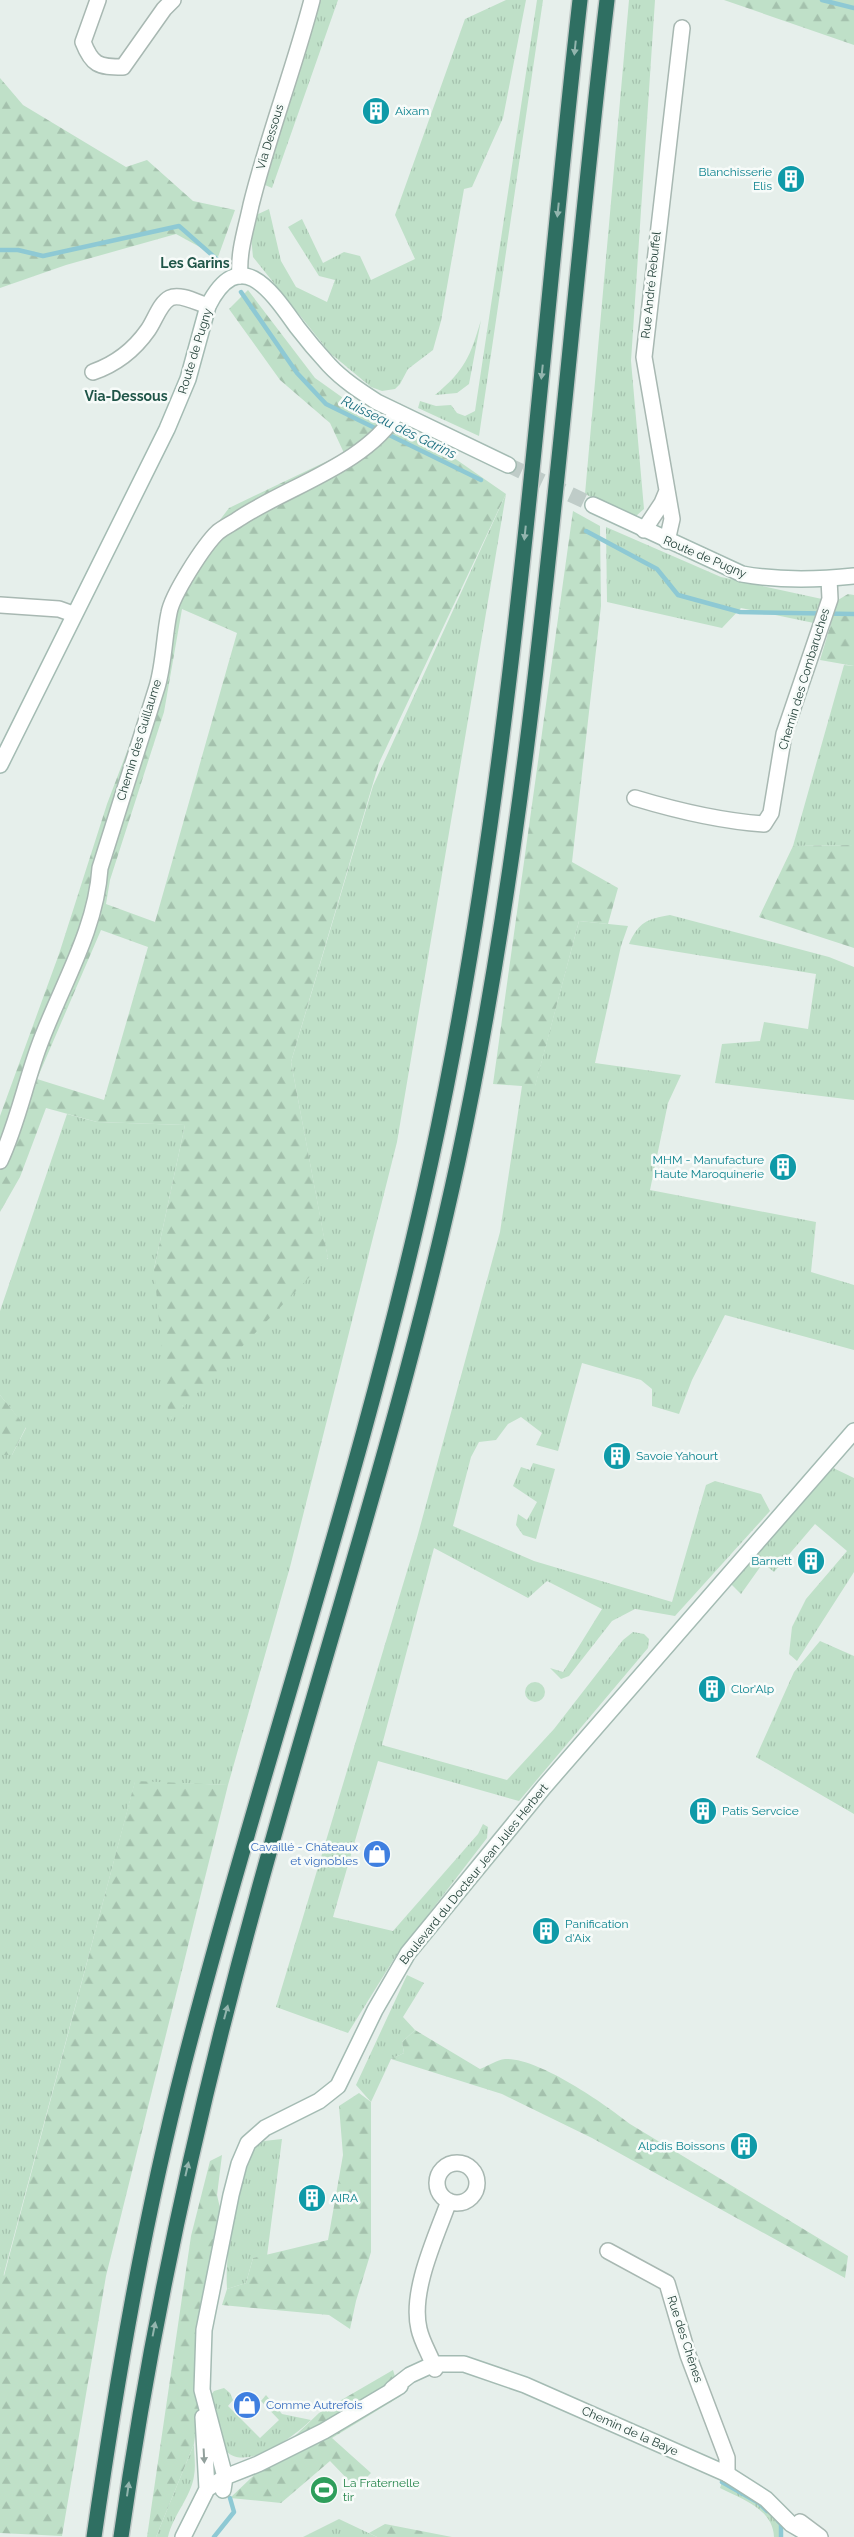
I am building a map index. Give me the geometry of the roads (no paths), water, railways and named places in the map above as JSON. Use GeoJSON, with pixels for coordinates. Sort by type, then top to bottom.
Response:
{"type":"FeatureCollection","features":[{"type":"Feature","properties":{"kind":"highway"},"geometry":{"type":"LineString","coordinates":[[94,2537],[131,2307],[182,2071],[233,1880],[371,1402],[410,1251],[452,1059],[471,952],[503,735],[580,0]]}},
{"type":"Feature","properties":{"kind":"highway"},"geometry":{"type":"LineString","coordinates":[[120,2537],[153,2336],[174,2225],[208,2082],[260,1886],[390,1432],[435,1263],[480,1054],[502,930],[531,721],[607,0]]}},
{"type":"Feature","properties":{"kind":"street"},"geometry":{"type":"LineString","coordinates":[[98,0],[83,42],[90,59],[105,67],[123,67],[164,9],[173,0]]}},
{"type":"Feature","properties":{"kind":"street","name":"Via Dessous"},"geometry":{"type":"LineString","coordinates":[[240,276],[241,248],[256,183],[312,0]]}},
{"type":"Feature","properties":{"kind":"street","name":"Rue André Rebuffel"},"geometry":{"type":"LineString","coordinates":[[667,541],[672,520],[644,357],[682,28]]}},
{"type":"Feature","properties":{"kind":"street"},"geometry":{"type":"LineString","coordinates":[[240,276],[255,279],[265,285],[329,365],[360,391],[398,412],[508,465]]}},
{"type":"Feature","properties":{"kind":"street","name":"Route de Pugny"},"geometry":{"type":"LineString","coordinates":[[0,765],[180,400],[208,306],[214,295],[226,281],[240,276]]}},
{"type":"Feature","properties":{"kind":"street"},"geometry":{"type":"LineString","coordinates":[[93,372],[110,366],[126,354],[147,331],[165,302],[171,297],[179,296],[208,306]]}},
{"type":"Feature","properties":{"kind":"street","name":"Chemin des Guillaume"},"geometry":{"type":"LineString","coordinates":[[0,1161],[39,1047],[73,966],[98,894],[100,868],[158,684],[169,610],[175,597],[192,567],[217,533],[258,506],[298,487],[383,433],[398,412]]}},
{"type":"Feature","properties":{"kind":"street"},"geometry":{"type":"LineString","coordinates":[[644,530],[662,503],[667,490]]}},
{"type":"Feature","properties":{"kind":"street","name":"Route de Pugny"},"geometry":{"type":"LineString","coordinates":[[593,505],[667,541],[742,574],[766,579],[829,579],[854,576]]}},
{"type":"Feature","properties":{"kind":"street","name":"Chemin des Combaruches"},"geometry":{"type":"LineString","coordinates":[[635,798],[681,812],[736,822],[764,824],[771,813],[784,734],[830,599],[829,579]]}},
{"type":"Feature","properties":{"kind":"street"},"geometry":{"type":"LineString","coordinates":[[0,605],[59,609],[73,614]]}},
{"type":"Feature","properties":{"kind":"street","name":"Boulevard du Docteur Jean Jules Herbert"},"geometry":{"type":"LineString","coordinates":[[224,2483],[202,2390],[204,2330],[231,2195],[239,2164],[248,2143],[265,2128],[319,2101],[338,2086],[345,2077],[374,2010],[408,1953],[544,1787],[854,1430]]}},
{"type":"Feature","properties":{"kind":"street"},"geometry":{"type":"LineString","coordinates":[[207,2488],[224,2483],[324,2431],[392,2389],[431,2368],[420,2331],[418,2300],[424,2272],[449,2201]]}},
{"type":"Feature","properties":{"kind":"street","name":"Rue des Chênes"},"geometry":{"type":"LineString","coordinates":[[608,2251],[667,2283],[724,2467]]}},
{"type":"Feature","properties":{"kind":"street","name":"Chemin de la Baye"},"geometry":{"type":"LineString","coordinates":[[431,2368],[475,2368],[525,2385],[724,2467],[766,2499],[800,2531],[820,2537]]}},
{"type":"Feature","properties":{"kind":"street"},"geometry":{"type":"LineString","coordinates":[[185,2532],[207,2488],[202,2390]]}},
{"type":"Feature","properties":{"kind":"street"},"geometry":{"type":"LineString","coordinates":[[185,2532],[224,2483]]}},
{"type":"Feature","properties":{"kind":"waterway"},"geometry":{"type":"LineString","coordinates":[[822,0],[854,8]]}},
{"type":"Feature","properties":{"kind":"waterway","name":"Ruisseau des Garins"},"geometry":{"type":"LineString","coordinates":[[0,250],[18,250],[43,256],[179,226],[220,262]]}},
{"type":"Feature","properties":{"kind":"waterway","name":"Ruisseau des Garins"},"geometry":{"type":"LineString","coordinates":[[241,292],[297,373],[326,404],[481,480]]}},
{"type":"Feature","properties":{"kind":"waterway","name":"Ruisseau des Garins"},"geometry":{"type":"LineString","coordinates":[[586,531],[657,569],[678,595],[740,612],[854,614]]}},
{"type":"Feature","properties":{"kind":"waterway"},"geometry":{"type":"LineString","coordinates":[[722,2482],[759,2503],[767,2511]]}},
{"type":"Feature","properties":{"kind":"waterway"},"geometry":{"type":"LineString","coordinates":[[214,2537],[234,2512],[230,2498]]}},
{"type":"Feature","properties":{"kind":"waterway"},"geometry":{"type":"LineString","coordinates":[[778,2521],[781,2524],[781,2537]]}},
{"type":"Feature","properties":{"kind":"tunnel"},"geometry":{"type":"LineString","coordinates":[[508,465],[593,505]]}},
{"type":"Feature","properties":{"kind":"place","name":"Aixam"},"geometry":{"type":"Point","coordinates":[376,111]}},
{"type":"Feature","properties":{"kind":"place","name":"Blanchisserie Elis"},"geometry":{"type":"Point","coordinates":[791,179]}},
{"type":"Feature","properties":{"kind":"place","name":"MHM - Manufacture Haute Maroquinerie"},"geometry":{"type":"Point","coordinates":[783,1167]}},
{"type":"Feature","properties":{"kind":"place","name":"Savoie Yahourt"},"geometry":{"type":"Point","coordinates":[617,1456]}},
{"type":"Feature","properties":{"kind":"place","name":"Barnett"},"geometry":{"type":"Point","coordinates":[811,1561]}},
{"type":"Feature","properties":{"kind":"place","name":"Clor'Alp"},"geometry":{"type":"Point","coordinates":[712,1689]}},
{"type":"Feature","properties":{"kind":"place","name":"Patis Servcice"},"geometry":{"type":"Point","coordinates":[703,1811]}},
{"type":"Feature","properties":{"kind":"place","name":"Cavaillé - Châteaux et vignobles"},"geometry":{"type":"Point","coordinates":[377,1854]}},
{"type":"Feature","properties":{"kind":"place","name":"Panification d'Aix"},"geometry":{"type":"Point","coordinates":[546,1931]}},
{"type":"Feature","properties":{"kind":"place","name":"Alpdis Boissons"},"geometry":{"type":"Point","coordinates":[744,2146]}},
{"type":"Feature","properties":{"kind":"place","name":"AIRA"},"geometry":{"type":"Point","coordinates":[312,2198]}},
{"type":"Feature","properties":{"kind":"place","name":"Comme Autrefois"},"geometry":{"type":"Point","coordinates":[247,2405]}},
{"type":"Feature","properties":{"kind":"place","name":"La Fraternelle tir"},"geometry":{"type":"Point","coordinates":[324,2490]}},
{"type":"Feature","properties":{"kind":"district","name":"Les Garins"},"geometry":{"type":"Point","coordinates":[195,263]}},
{"type":"Feature","properties":{"kind":"district","name":"Via-Dessous"},"geometry":{"type":"Point","coordinates":[126,396]}}]}
